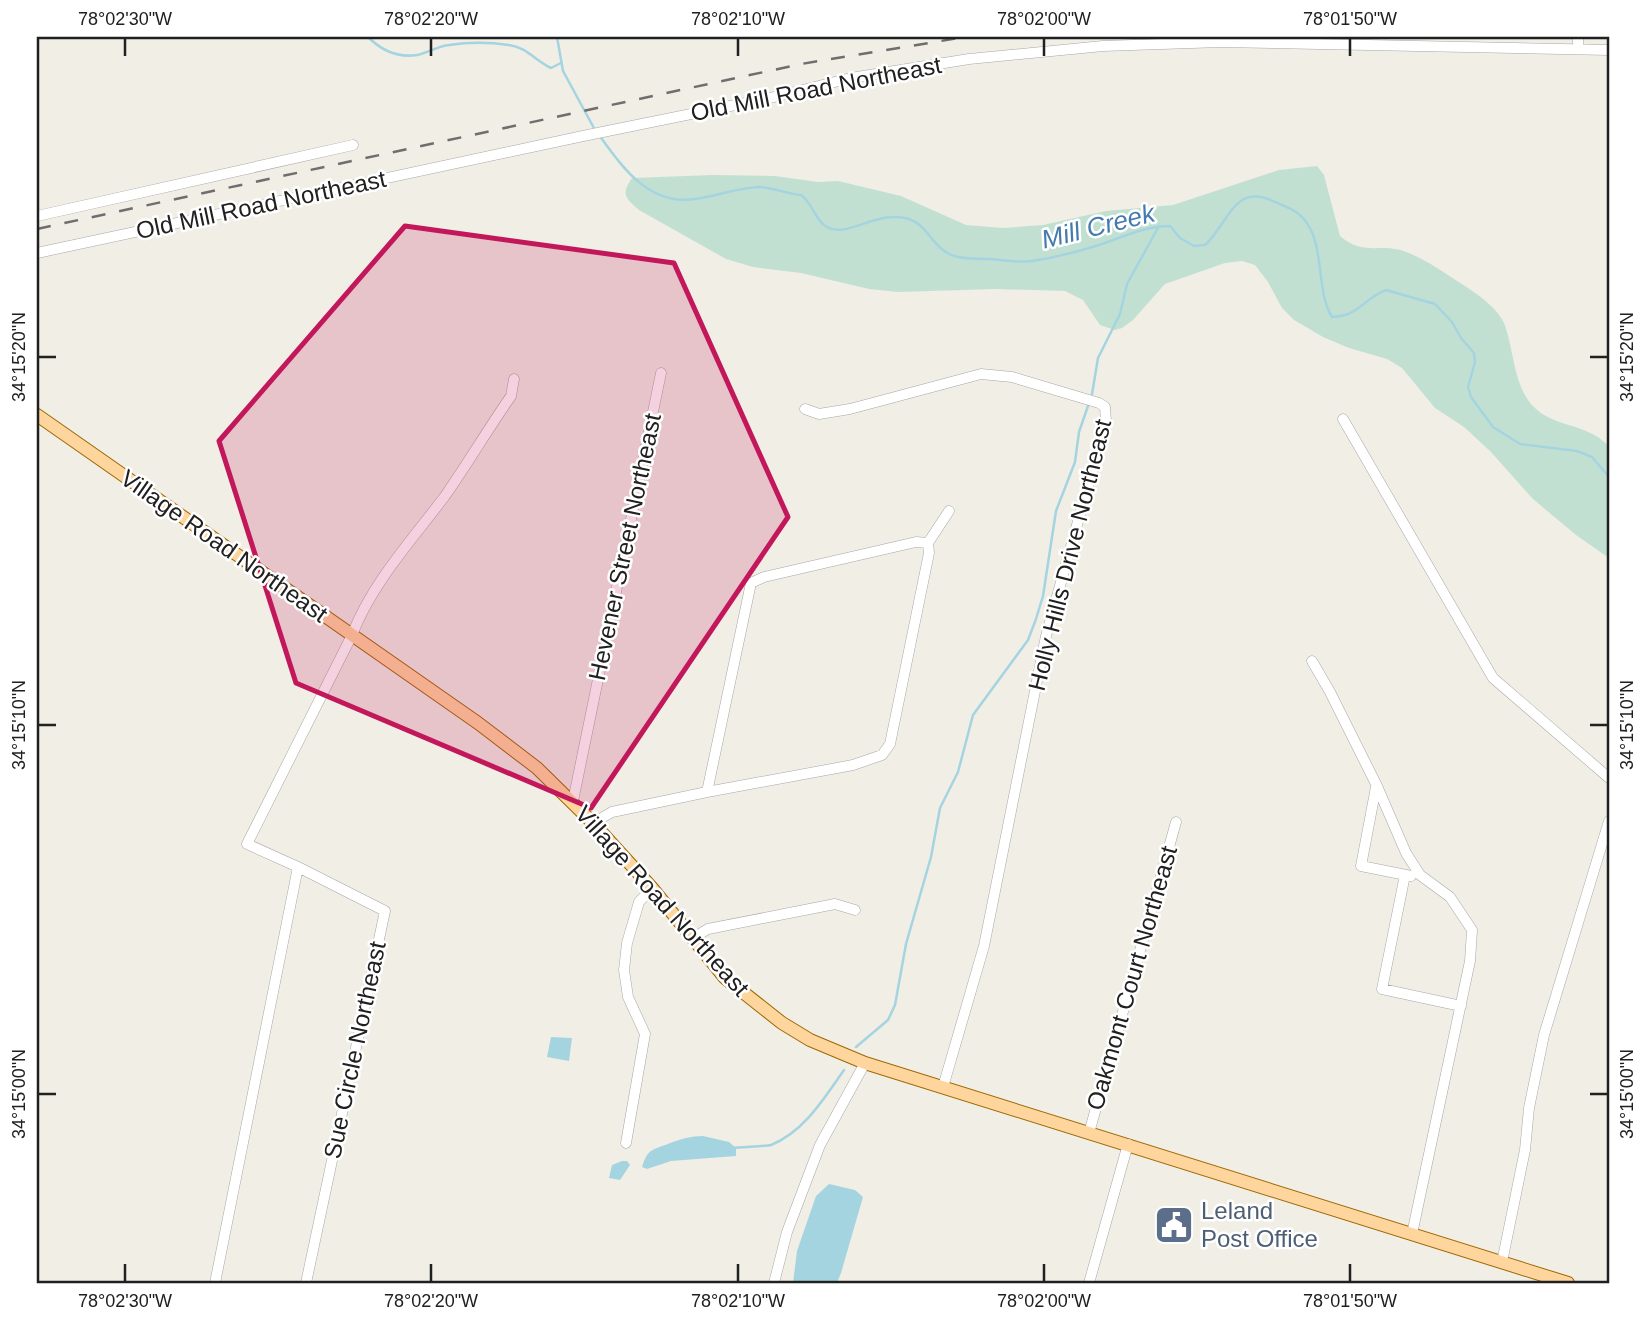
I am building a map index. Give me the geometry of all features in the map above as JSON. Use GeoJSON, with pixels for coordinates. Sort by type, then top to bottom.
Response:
{"type":"FeatureCollection","features":[{"type":"Feature","properties":{"kind":"main road","name":"Village Road Northeast"},"geometry":{"type":"LineString","coordinates":[[39,416],[478,723],[537,768],[593,822],[652,888],[725,978],[782,1023],[821,1045],[864,1063],[1568,1283]]}},
{"type":"Feature","properties":{"kind":"street"},"geometry":{"type":"LineString","coordinates":[[1578,37],[1578,49]]}},
{"type":"Feature","properties":{"kind":"street","name":"Old Mill Road Northeast"},"geometry":{"type":"LineString","coordinates":[[37,253],[583,136],[770,99],[881,73],[969,60],[1068,49],[1168,43],[1248,42],[1609,50]]}},
{"type":"Feature","properties":{"kind":"street"},"geometry":{"type":"LineString","coordinates":[[37,216],[353,145]]}},
{"type":"Feature","properties":{"kind":"street","name":"Hevener Street Northeast"},"geometry":{"type":"LineString","coordinates":[[573,802],[662,373]]}},
{"type":"Feature","properties":{"kind":"street","name":"Holly Hills Drive Northeast"},"geometry":{"type":"LineString","coordinates":[[805,410],[819,414],[850,410],[981,374],[1012,377],[1105,407],[1107,421],[1046,636],[984,946],[943,1087]]}},
{"type":"Feature","properties":{"kind":"street"},"geometry":{"type":"LineString","coordinates":[[352,635],[375,588],[447,492],[511,397],[514,379]]}},
{"type":"Feature","properties":{"kind":"street"},"geometry":{"type":"LineString","coordinates":[[1343,419],[1493,678],[1609,778]]}},
{"type":"Feature","properties":{"kind":"street"},"geometry":{"type":"LineString","coordinates":[[593,822],[612,812],[853,765],[882,755],[890,744],[929,553],[928,543],[949,511]]}},
{"type":"Feature","properties":{"kind":"street"},"geometry":{"type":"LineString","coordinates":[[707,792],[751,583],[764,577],[916,542],[928,543]]}},
{"type":"Feature","properties":{"kind":"street","name":"Sue Circle Northeast"},"geometry":{"type":"LineString","coordinates":[[306,1283],[385,911],[247,844],[352,635]]}},
{"type":"Feature","properties":{"kind":"street"},"geometry":{"type":"LineString","coordinates":[[1312,661],[1377,786],[1406,853],[1420,875],[1450,897],[1472,930],[1470,961],[1412,1234]]}},
{"type":"Feature","properties":{"kind":"street"},"geometry":{"type":"LineString","coordinates":[[1377,786],[1361,866],[1425,879]]}},
{"type":"Feature","properties":{"kind":"street"},"geometry":{"type":"LineString","coordinates":[[1502,1262],[1525,1150],[1529,1108],[1544,1035],[1609,821]]}},
{"type":"Feature","properties":{"kind":"street","name":"Oakmont Court Northeast"},"geometry":{"type":"LineString","coordinates":[[1089,1133],[1176,822]]}},
{"type":"Feature","properties":{"kind":"street"},"geometry":{"type":"LineString","coordinates":[[215,1283],[298,867]]}},
{"type":"Feature","properties":{"kind":"street"},"geometry":{"type":"LineString","coordinates":[[1405,875],[1382,989],[1461,1006]]}},
{"type":"Feature","properties":{"kind":"street"},"geometry":{"type":"LineString","coordinates":[[626,1143],[645,1034],[628,997],[624,970],[627,943],[639,902],[652,888]]}},
{"type":"Feature","properties":{"kind":"street"},"geometry":{"type":"LineString","coordinates":[[693,938],[708,929],[835,904],[855,910]]}},
{"type":"Feature","properties":{"kind":"street"},"geometry":{"type":"LineString","coordinates":[[774,1283],[787,1232],[820,1145],[864,1063]]}},
{"type":"Feature","properties":{"kind":"street"},"geometry":{"type":"LineString","coordinates":[[1089,1283],[1128,1144]]}},
{"type":"Feature","properties":{"kind":"highlighted area"},"geometry":{"type":"Polygon","coordinates":[[[405,226],[674,263],[788,517],[591,808],[296,683],[219,441],[405,226]]]}},
{"type":"Feature","properties":{"kind":"green space"},"geometry":{"type":"Polygon","coordinates":[[[1317,166],[1324,175],[1340,236],[1357,246],[1397,249],[1411,254],[1479,296],[1494,309],[1504,323],[1517,376],[1531,404],[1549,418],[1589,432],[1609,446],[1609,558],[1533,499],[1490,451],[1464,427],[1435,408],[1402,368],[1387,359],[1323,337],[1294,320],[1282,308],[1255,265],[1242,261],[1225,263],[1165,284],[1133,320],[1115,330],[1100,325],[1083,300],[1065,291],[995,289],[898,292],[869,289],[801,273],[753,267],[726,259],[639,210],[626,196],[626,188],[632,178],[713,175],[838,181],[901,196],[966,225],[1003,228],[1043,225],[1106,211],[1173,205],[1279,170],[1317,166]]]}},
{"type":"Feature","properties":{"kind":"water"},"geometry":{"type":"Polygon","coordinates":[[[551,1037],[572,1038],[569,1061],[547,1057],[551,1037]]]}},
{"type":"Feature","properties":{"kind":"water"},"geometry":{"type":"Polygon","coordinates":[[[703,1136],[729,1142],[736,1148],[736,1156],[671,1161],[647,1169],[642,1167],[652,1150],[682,1139],[703,1136]]]}},
{"type":"Feature","properties":{"kind":"water"},"geometry":{"type":"Polygon","coordinates":[[[627,1161],[630,1165],[620,1180],[609,1178],[612,1165],[627,1161]]]}},
{"type":"Feature","properties":{"kind":"water"},"geometry":{"type":"Polygon","coordinates":[[[829,1184],[855,1190],[863,1197],[841,1273],[837,1283],[793,1283],[797,1251],[816,1196],[829,1184]]]}},
{"type":"Feature","properties":{"kind":"waterway"},"geometry":{"type":"LineString","coordinates":[[368,37],[384,50],[403,55],[417,55],[449,45],[486,43],[515,46],[551,68],[561,63]]}},
{"type":"Feature","properties":{"kind":"waterway","name":"Mill Creek"},"geometry":{"type":"LineString","coordinates":[[557,37],[563,71],[595,130]]}},
{"type":"Feature","properties":{"kind":"waterway","name":"Mill Creek"},"geometry":{"type":"LineString","coordinates":[[599,135],[628,172],[651,191],[664,197],[695,199],[742,189],[769,188],[801,195],[823,224],[835,230],[886,218],[909,219],[922,227],[942,250],[966,258],[1032,261],[1083,250],[1134,232],[1161,226],[1170,226],[1180,238],[1194,246],[1205,245],[1244,199],[1267,199],[1297,213],[1310,228],[1318,253],[1324,294],[1332,317],[1355,311],[1386,290],[1435,304],[1474,353],[1475,362],[1468,387],[1471,397],[1493,427],[1520,444],[1577,451],[1592,457],[1609,477]]}},
{"type":"Feature","properties":{"kind":"waterway"},"geometry":{"type":"LineString","coordinates":[[1092,394],[1098,358],[1120,314],[1127,284],[1159,226]]}},
{"type":"Feature","properties":{"kind":"waterway"},"geometry":{"type":"LineString","coordinates":[[856,1047],[888,1020],[895,1005],[906,944],[931,857],[940,808],[958,772],[973,715],[1028,640],[1036,619],[1043,596],[1056,511],[1075,462],[1079,432],[1089,403]]}},
{"type":"Feature","properties":{"kind":"waterway"},"geometry":{"type":"LineString","coordinates":[[732,1148],[771,1145],[794,1132],[813,1113],[844,1070]]}},
{"type":"Feature","properties":{"kind":"railway"},"geometry":{"type":"LineString","coordinates":[[37,229],[801,64],[965,37]]}},
{"type":"Feature","properties":{"kind":"place","name":"Leland Post Office"},"geometry":{"type":"Point","coordinates":[1174,1225]}}]}
